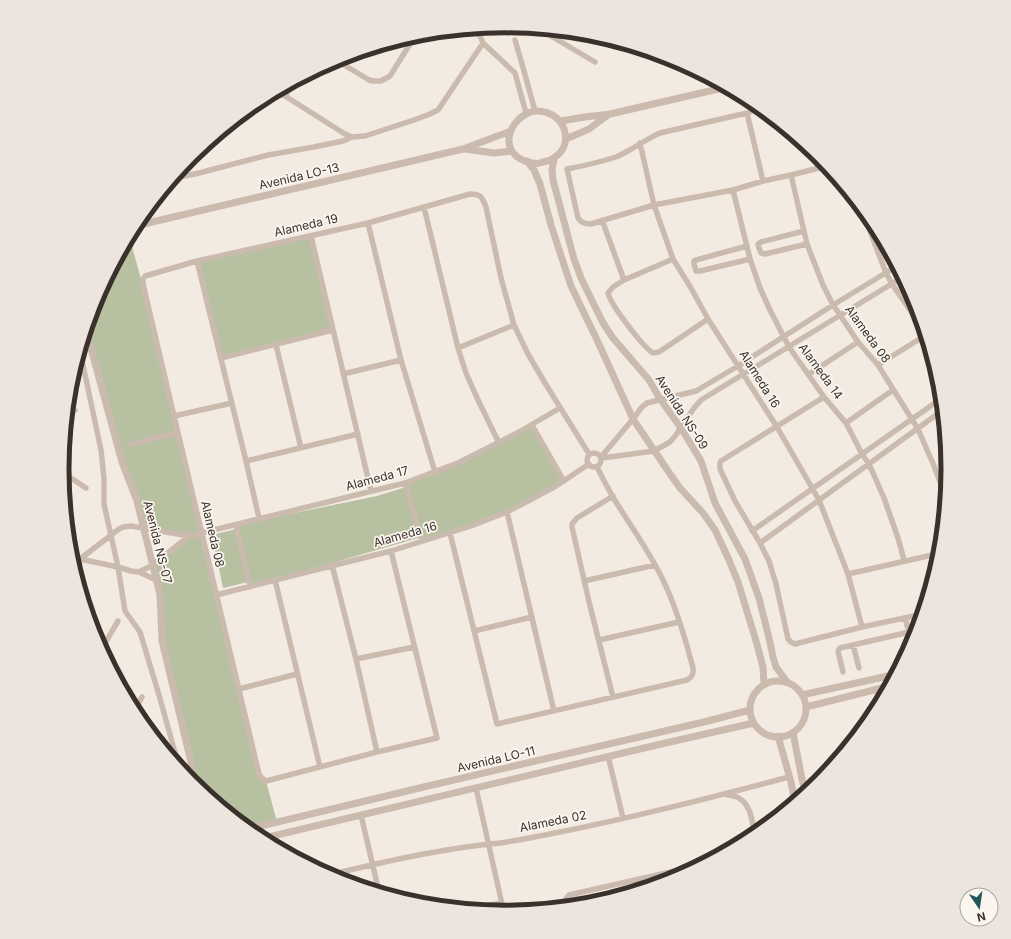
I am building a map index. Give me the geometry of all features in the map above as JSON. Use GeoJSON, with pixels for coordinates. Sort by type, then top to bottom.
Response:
{"type":"FeatureCollection","features":[{"type":"Feature","properties":{"kind":"street"},"geometry":{"type":"LineString","coordinates":[[478,34],[483,43],[515,73],[526,113]]}},
{"type":"Feature","properties":{"kind":"street"},"geometry":{"type":"LineString","coordinates":[[550,36],[595,62]]}},
{"type":"Feature","properties":{"kind":"street"},"geometry":{"type":"LineString","coordinates":[[515,40],[535,111]]}},
{"type":"Feature","properties":{"kind":"street"},"geometry":{"type":"LineString","coordinates":[[183,176],[268,154],[314,147],[344,141],[352,137],[365,136],[430,114],[438,110],[483,43]]}},
{"type":"Feature","properties":{"kind":"street"},"geometry":{"type":"LineString","coordinates":[[343,64],[369,80],[381,81],[390,76],[410,44]]}},
{"type":"Feature","properties":{"kind":"street"},"geometry":{"type":"LineString","coordinates":[[515,73],[524,71]]}},
{"type":"Feature","properties":{"kind":"street"},"geometry":{"type":"LineString","coordinates":[[561,122],[610,114],[721,89]]}},
{"type":"Feature","properties":{"kind":"street"},"geometry":{"type":"LineString","coordinates":[[285,96],[289,90]]}},
{"type":"Feature","properties":{"kind":"street"},"geometry":{"type":"LineString","coordinates":[[282,95],[352,137]]}},
{"type":"Feature","properties":{"kind":"street"},"geometry":{"type":"LineString","coordinates":[[753,110],[747,113],[660,133],[616,156],[593,164],[567,169],[578,218],[581,222],[586,224],[654,205],[733,190],[763,180],[820,168]]}},
{"type":"Feature","properties":{"kind":"street"},"geometry":{"type":"LineString","coordinates":[[535,111],[545,111],[557,118],[565,130],[566,139],[563,149],[554,158],[547,161],[534,163],[520,159],[511,151],[510,131],[518,119],[526,113],[535,111]]}},
{"type":"Feature","properties":{"kind":"street"},"geometry":{"type":"LineString","coordinates":[[747,113],[763,180]]}},
{"type":"Feature","properties":{"kind":"street"},"geometry":{"type":"LineString","coordinates":[[566,139],[590,129],[610,114]]}},
{"type":"Feature","properties":{"kind":"street","name":"Avenida LO-13"},"geometry":{"type":"LineString","coordinates":[[145,224],[463,149],[510,131]]}},
{"type":"Feature","properties":{"kind":"street","name":"Alameda 16"},"geometry":{"type":"LineString","coordinates":[[640,143],[654,205],[673,259],[708,319],[777,427],[819,500],[848,574],[862,627]]}},
{"type":"Feature","properties":{"kind":"street","name":"Avenida LO-13"},"geometry":{"type":"LineString","coordinates":[[463,149],[494,153],[511,151]]}},
{"type":"Feature","properties":{"kind":"street","name":"Avenida NS-09"},"geometry":{"type":"LineString","coordinates":[[554,158],[552,170],[553,180],[574,259],[581,278],[603,323],[613,338],[649,380],[660,400],[681,428],[701,461],[715,503],[745,559],[759,598],[776,667],[788,683]]}},
{"type":"Feature","properties":{"kind":"street"},"geometry":{"type":"LineString","coordinates":[[527,161],[534,170],[540,184],[551,225],[571,286],[633,420],[680,488],[703,513],[715,530],[726,554],[738,582],[756,641],[763,667],[764,685]]}},
{"type":"Feature","properties":{"kind":"street","name":"Alameda 08"},"geometry":{"type":"LineString","coordinates":[[791,175],[807,244],[823,285],[833,305],[858,342],[878,366],[918,429],[941,486]]}},
{"type":"Feature","properties":{"kind":"street","name":"Alameda 14"},"geometry":{"type":"LineString","coordinates":[[733,190],[750,259],[760,288],[789,347],[824,397],[846,424],[869,464],[898,538],[904,560]]}},
{"type":"Feature","properties":{"kind":"street","name":"Alameda 19"},"geometry":{"type":"LineString","coordinates":[[144,290],[142,281],[145,276],[197,261],[368,223],[470,194],[478,194],[483,200],[501,278],[514,325]]}},
{"type":"Feature","properties":{"kind":"street"},"geometry":{"type":"LineString","coordinates":[[424,207],[458,348],[466,373],[499,443]]}},
{"type":"Feature","properties":{"kind":"street"},"geometry":{"type":"LineString","coordinates":[[602,220],[624,280]]}},
{"type":"Feature","properties":{"kind":"street"},"geometry":{"type":"LineString","coordinates":[[368,223],[401,360],[436,472]]}},
{"type":"Feature","properties":{"kind":"street"},"geometry":{"type":"LineString","coordinates":[[869,229],[886,273],[914,317]]}},
{"type":"Feature","properties":{"kind":"street"},"geometry":{"type":"LineString","coordinates":[[804,231],[758,244],[761,253],[765,254],[807,244]]}},
{"type":"Feature","properties":{"kind":"street"},"geometry":{"type":"LineString","coordinates":[[311,236],[371,491]]}},
{"type":"Feature","properties":{"kind":"street"},"geometry":{"type":"LineString","coordinates":[[747,246],[696,260],[693,263],[696,271],[700,271],[750,259]]}},
{"type":"Feature","properties":{"kind":"street"},"geometry":{"type":"LineString","coordinates":[[673,259],[624,280],[613,287],[608,293],[611,300],[634,333],[649,351],[653,353],[659,352],[708,319]]}},
{"type":"Feature","properties":{"kind":"street"},"geometry":{"type":"LineString","coordinates":[[197,261],[259,518]]}},
{"type":"Feature","properties":{"kind":"street"},"geometry":{"type":"LineString","coordinates":[[597,467],[601,463],[602,457],[642,407],[647,403],[696,391],[893,268]]}},
{"type":"Feature","properties":{"kind":"street"},"geometry":{"type":"LineString","coordinates":[[589,454],[596,452],[602,457],[654,451],[670,442],[701,400],[899,280]]}},
{"type":"Feature","properties":{"kind":"street","name":"Alameda 08"},"geometry":{"type":"LineString","coordinates":[[144,290],[259,774],[266,781],[320,767]]}},
{"type":"Feature","properties":{"kind":"street"},"geometry":{"type":"LineString","coordinates":[[458,348],[514,325],[528,354],[589,454]]}},
{"type":"Feature","properties":{"kind":"street"},"geometry":{"type":"LineString","coordinates":[[221,358],[333,330]]}},
{"type":"Feature","properties":{"kind":"street"},"geometry":{"type":"LineString","coordinates":[[878,366],[922,338]]}},
{"type":"Feature","properties":{"kind":"street","name":"Avenida NS-07"},"geometry":{"type":"LineString","coordinates":[[89,340],[122,462],[138,501],[160,595],[162,641],[193,774]]}},
{"type":"Feature","properties":{"kind":"street"},"geometry":{"type":"LineString","coordinates":[[809,374],[858,342]]}},
{"type":"Feature","properties":{"kind":"street"},"geometry":{"type":"LineString","coordinates":[[276,345],[301,448]]}},
{"type":"Feature","properties":{"kind":"street"},"geometry":{"type":"LineString","coordinates":[[344,374],[401,360]]}},
{"type":"Feature","properties":{"kind":"street"},"geometry":{"type":"LineString","coordinates":[[82,363],[103,466],[104,504],[118,567],[125,611],[140,632],[176,756]]}},
{"type":"Feature","properties":{"kind":"street"},"geometry":{"type":"LineString","coordinates":[[846,424],[893,390]]}},
{"type":"Feature","properties":{"kind":"street"},"geometry":{"type":"LineString","coordinates":[[824,397],[721,461],[719,466],[735,501],[769,561],[788,639],[792,644],[796,644],[862,627],[917,615]]}},
{"type":"Feature","properties":{"kind":"street"},"geometry":{"type":"LineString","coordinates":[[752,531],[936,402]]}},
{"type":"Feature","properties":{"kind":"street"},"geometry":{"type":"LineString","coordinates":[[174,416],[232,403]]}},
{"type":"Feature","properties":{"kind":"street","name":"Alameda 17"},"geometry":{"type":"LineString","coordinates":[[189,536],[405,483],[460,462],[499,443],[560,408]]}},
{"type":"Feature","properties":{"kind":"street"},"geometry":{"type":"LineString","coordinates":[[760,543],[938,414]]}},
{"type":"Feature","properties":{"kind":"street"},"geometry":{"type":"LineString","coordinates":[[532,425],[564,481]]}},
{"type":"Feature","properties":{"kind":"street"},"geometry":{"type":"LineString","coordinates":[[131,444],[178,433]]}},
{"type":"Feature","properties":{"kind":"street"},"geometry":{"type":"LineString","coordinates":[[246,461],[358,434]]}},
{"type":"Feature","properties":{"kind":"street"},"geometry":{"type":"LineString","coordinates":[[450,533],[497,724],[687,680],[694,672],[685,639],[670,596],[655,565],[597,467],[588,464],[587,459],[589,454]]}},
{"type":"Feature","properties":{"kind":"street","name":"Alameda 16"},"geometry":{"type":"LineString","coordinates":[[216,595],[391,551],[471,526],[507,512],[564,481],[588,464]]}},
{"type":"Feature","properties":{"kind":"street"},"geometry":{"type":"LineString","coordinates":[[69,477],[86,488]]}},
{"type":"Feature","properties":{"kind":"street"},"geometry":{"type":"LineString","coordinates":[[405,483],[422,541]]}},
{"type":"Feature","properties":{"kind":"street"},"geometry":{"type":"LineString","coordinates":[[613,496],[577,518],[572,524],[584,581],[613,697]]}},
{"type":"Feature","properties":{"kind":"street"},"geometry":{"type":"LineString","coordinates":[[507,512],[554,711]]}},
{"type":"Feature","properties":{"kind":"street"},"geometry":{"type":"LineString","coordinates":[[236,525],[250,586]]}},
{"type":"Feature","properties":{"kind":"street"},"geometry":{"type":"LineString","coordinates":[[78,559],[123,527],[131,526],[189,536]]}},
{"type":"Feature","properties":{"kind":"street"},"geometry":{"type":"LineString","coordinates":[[139,572],[153,565],[189,536]]}},
{"type":"Feature","properties":{"kind":"street"},"geometry":{"type":"LineString","coordinates":[[275,580],[320,767],[437,738],[391,551]]}},
{"type":"Feature","properties":{"kind":"street"},"geometry":{"type":"LineString","coordinates":[[848,574],[934,554]]}},
{"type":"Feature","properties":{"kind":"street"},"geometry":{"type":"LineString","coordinates":[[78,560],[139,572],[156,580]]}},
{"type":"Feature","properties":{"kind":"street"},"geometry":{"type":"LineString","coordinates":[[332,565],[356,659],[377,752]]}},
{"type":"Feature","properties":{"kind":"street"},"geometry":{"type":"LineString","coordinates":[[584,581],[655,565]]}},
{"type":"Feature","properties":{"kind":"street"},"geometry":{"type":"LineString","coordinates":[[474,631],[532,617]]}},
{"type":"Feature","properties":{"kind":"street"},"geometry":{"type":"LineString","coordinates":[[843,672],[838,651],[840,648],[909,632],[905,618]]}},
{"type":"Feature","properties":{"kind":"street"},"geometry":{"type":"LineString","coordinates":[[105,643],[118,621]]}},
{"type":"Feature","properties":{"kind":"street"},"geometry":{"type":"LineString","coordinates":[[599,640],[679,622]]}},
{"type":"Feature","properties":{"kind":"street"},"geometry":{"type":"LineString","coordinates":[[853,645],[859,668]]}},
{"type":"Feature","properties":{"kind":"street"},"geometry":{"type":"LineString","coordinates":[[356,659],[414,647]]}},
{"type":"Feature","properties":{"kind":"street"},"geometry":{"type":"LineString","coordinates":[[239,689],[297,674]]}},
{"type":"Feature","properties":{"kind":"street"},"geometry":{"type":"LineString","coordinates":[[802,695],[891,675]]}},
{"type":"Feature","properties":{"kind":"street"},"geometry":{"type":"LineString","coordinates":[[779,681],[788,683],[796,688],[802,695],[805,703],[805,715],[802,723],[793,733],[784,736],[768,735],[760,730],[754,723],[751,717],[751,703],[758,689],[764,685],[779,681]]}},
{"type":"Feature","properties":{"kind":"street"},"geometry":{"type":"LineString","coordinates":[[806,707],[884,687]]}},
{"type":"Feature","properties":{"kind":"street"},"geometry":{"type":"LineString","coordinates":[[138,704],[142,697]]}},
{"type":"Feature","properties":{"kind":"street","name":"Avenida LO-11"},"geometry":{"type":"LineString","coordinates":[[256,827],[750,710]]}},
{"type":"Feature","properties":{"kind":"street","name":"Avenida LO-11"},"geometry":{"type":"LineString","coordinates":[[270,837],[608,756],[754,723]]}},
{"type":"Feature","properties":{"kind":"street"},"geometry":{"type":"LineString","coordinates":[[793,733],[804,787]]}},
{"type":"Feature","properties":{"kind":"street"},"geometry":{"type":"LineString","coordinates":[[778,736],[794,797]]}},
{"type":"Feature","properties":{"kind":"street"},"geometry":{"type":"LineString","coordinates":[[608,756],[623,818]]}},
{"type":"Feature","properties":{"kind":"street","name":"Avenida NS-07"},"geometry":{"type":"LineString","coordinates":[[189,770],[191,762]]}},
{"type":"Feature","properties":{"kind":"street","name":"Alameda 02"},"geometry":{"type":"LineString","coordinates":[[338,873],[441,850],[546,835],[676,806],[789,777]]}},
{"type":"Feature","properties":{"kind":"street"},"geometry":{"type":"LineString","coordinates":[[476,788],[502,903],[488,905]]}},
{"type":"Feature","properties":{"kind":"street"},"geometry":{"type":"LineString","coordinates":[[725,794],[737,797],[746,804],[750,811],[753,828]]}},
{"type":"Feature","properties":{"kind":"street"},"geometry":{"type":"LineString","coordinates":[[361,815],[379,887]]}},
{"type":"Feature","properties":{"kind":"street"},"geometry":{"type":"LineString","coordinates":[[565,902],[569,895],[680,870]]}},
{"type":"Feature","properties":{"kind":"street"},"geometry":{"type":"LineString","coordinates":[[639,879],[640,885]]}},
{"type":"Feature","properties":{"kind":"green space"},"geometry":{"type":"Polygon","coordinates":[[[311,236],[333,330],[221,358],[197,261],[311,236]]]}},
{"type":"Feature","properties":{"kind":"green space"},"geometry":{"type":"Polygon","coordinates":[[[131,244],[144,290],[262,778],[266,781],[277,822],[256,827],[218,798],[192,773],[166,660],[160,595],[153,565],[188,536],[143,528],[88,341],[102,302],[131,244]]]}},
{"type":"Feature","properties":{"kind":"green space"},"geometry":{"type":"Polygon","coordinates":[[[532,425],[564,481],[486,520],[422,541],[409,499],[418,538],[250,587],[248,582],[223,588],[212,535],[236,529],[236,525],[377,496],[406,487],[405,483],[435,472],[532,425]]]}}]}
